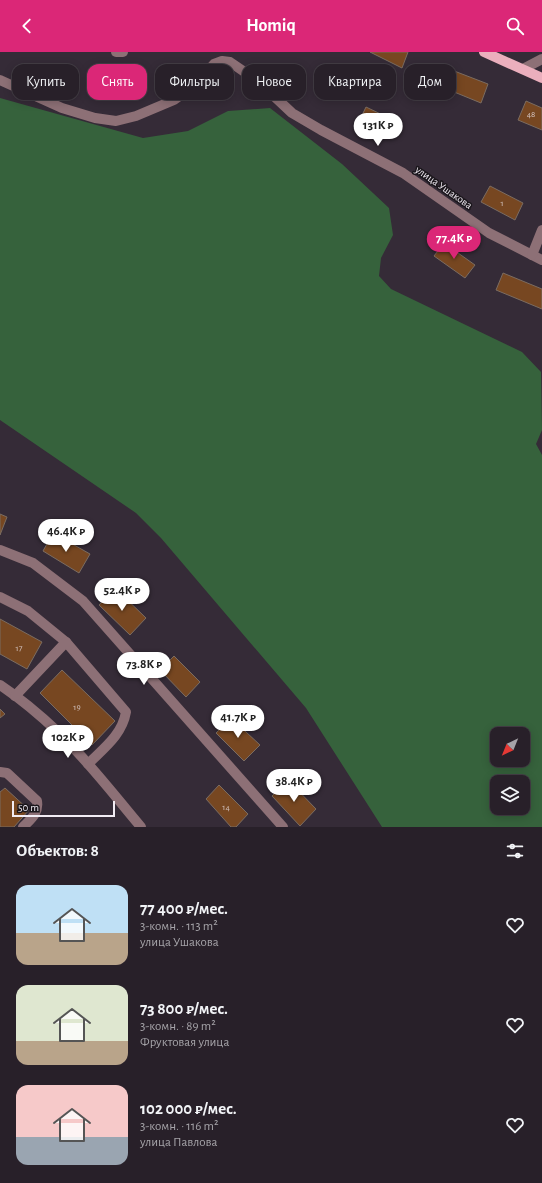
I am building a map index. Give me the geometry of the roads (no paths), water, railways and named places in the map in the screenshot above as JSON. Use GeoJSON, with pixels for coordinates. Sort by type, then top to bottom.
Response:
{"type":"FeatureCollection","features":[{"type":"Feature","properties":{"kind":"main road"},"geometry":{"type":"LineString","coordinates":[[484,52],[542,78]]}},
{"type":"Feature","properties":{"kind":"street"},"geometry":{"type":"LineString","coordinates":[[116,52],[123,52]]}},
{"type":"Feature","properties":{"kind":"street"},"geometry":{"type":"LineString","coordinates":[[523,69],[542,59]]}},
{"type":"Feature","properties":{"kind":"street","name":"улица Ушакова"},"geometry":{"type":"LineString","coordinates":[[0,80],[62,108],[95,118],[116,121],[136,116],[174,100],[196,84],[214,64],[222,61],[230,62],[259,82],[292,113],[403,174],[489,232],[542,260]]}},
{"type":"Feature","properties":{"kind":"street"},"geometry":{"type":"LineString","coordinates":[[532,255],[542,230]]}},
{"type":"Feature","properties":{"kind":"street"},"geometry":{"type":"LineString","coordinates":[[0,550],[33,563],[83,601],[283,827]]}},
{"type":"Feature","properties":{"kind":"street"},"geometry":{"type":"LineString","coordinates":[[0,597],[28,611],[66,642],[126,712],[124,722],[119,731],[88,764]]}},
{"type":"Feature","properties":{"kind":"street"},"geometry":{"type":"LineString","coordinates":[[15,696],[66,642]]}},
{"type":"Feature","properties":{"kind":"street"},"geometry":{"type":"LineString","coordinates":[[0,685],[59,733],[88,764],[141,827]]}},
{"type":"Feature","properties":{"kind":"street"},"geometry":{"type":"LineString","coordinates":[[0,772],[7,773],[37,801],[38,807],[35,814],[23,827]]}}]}
